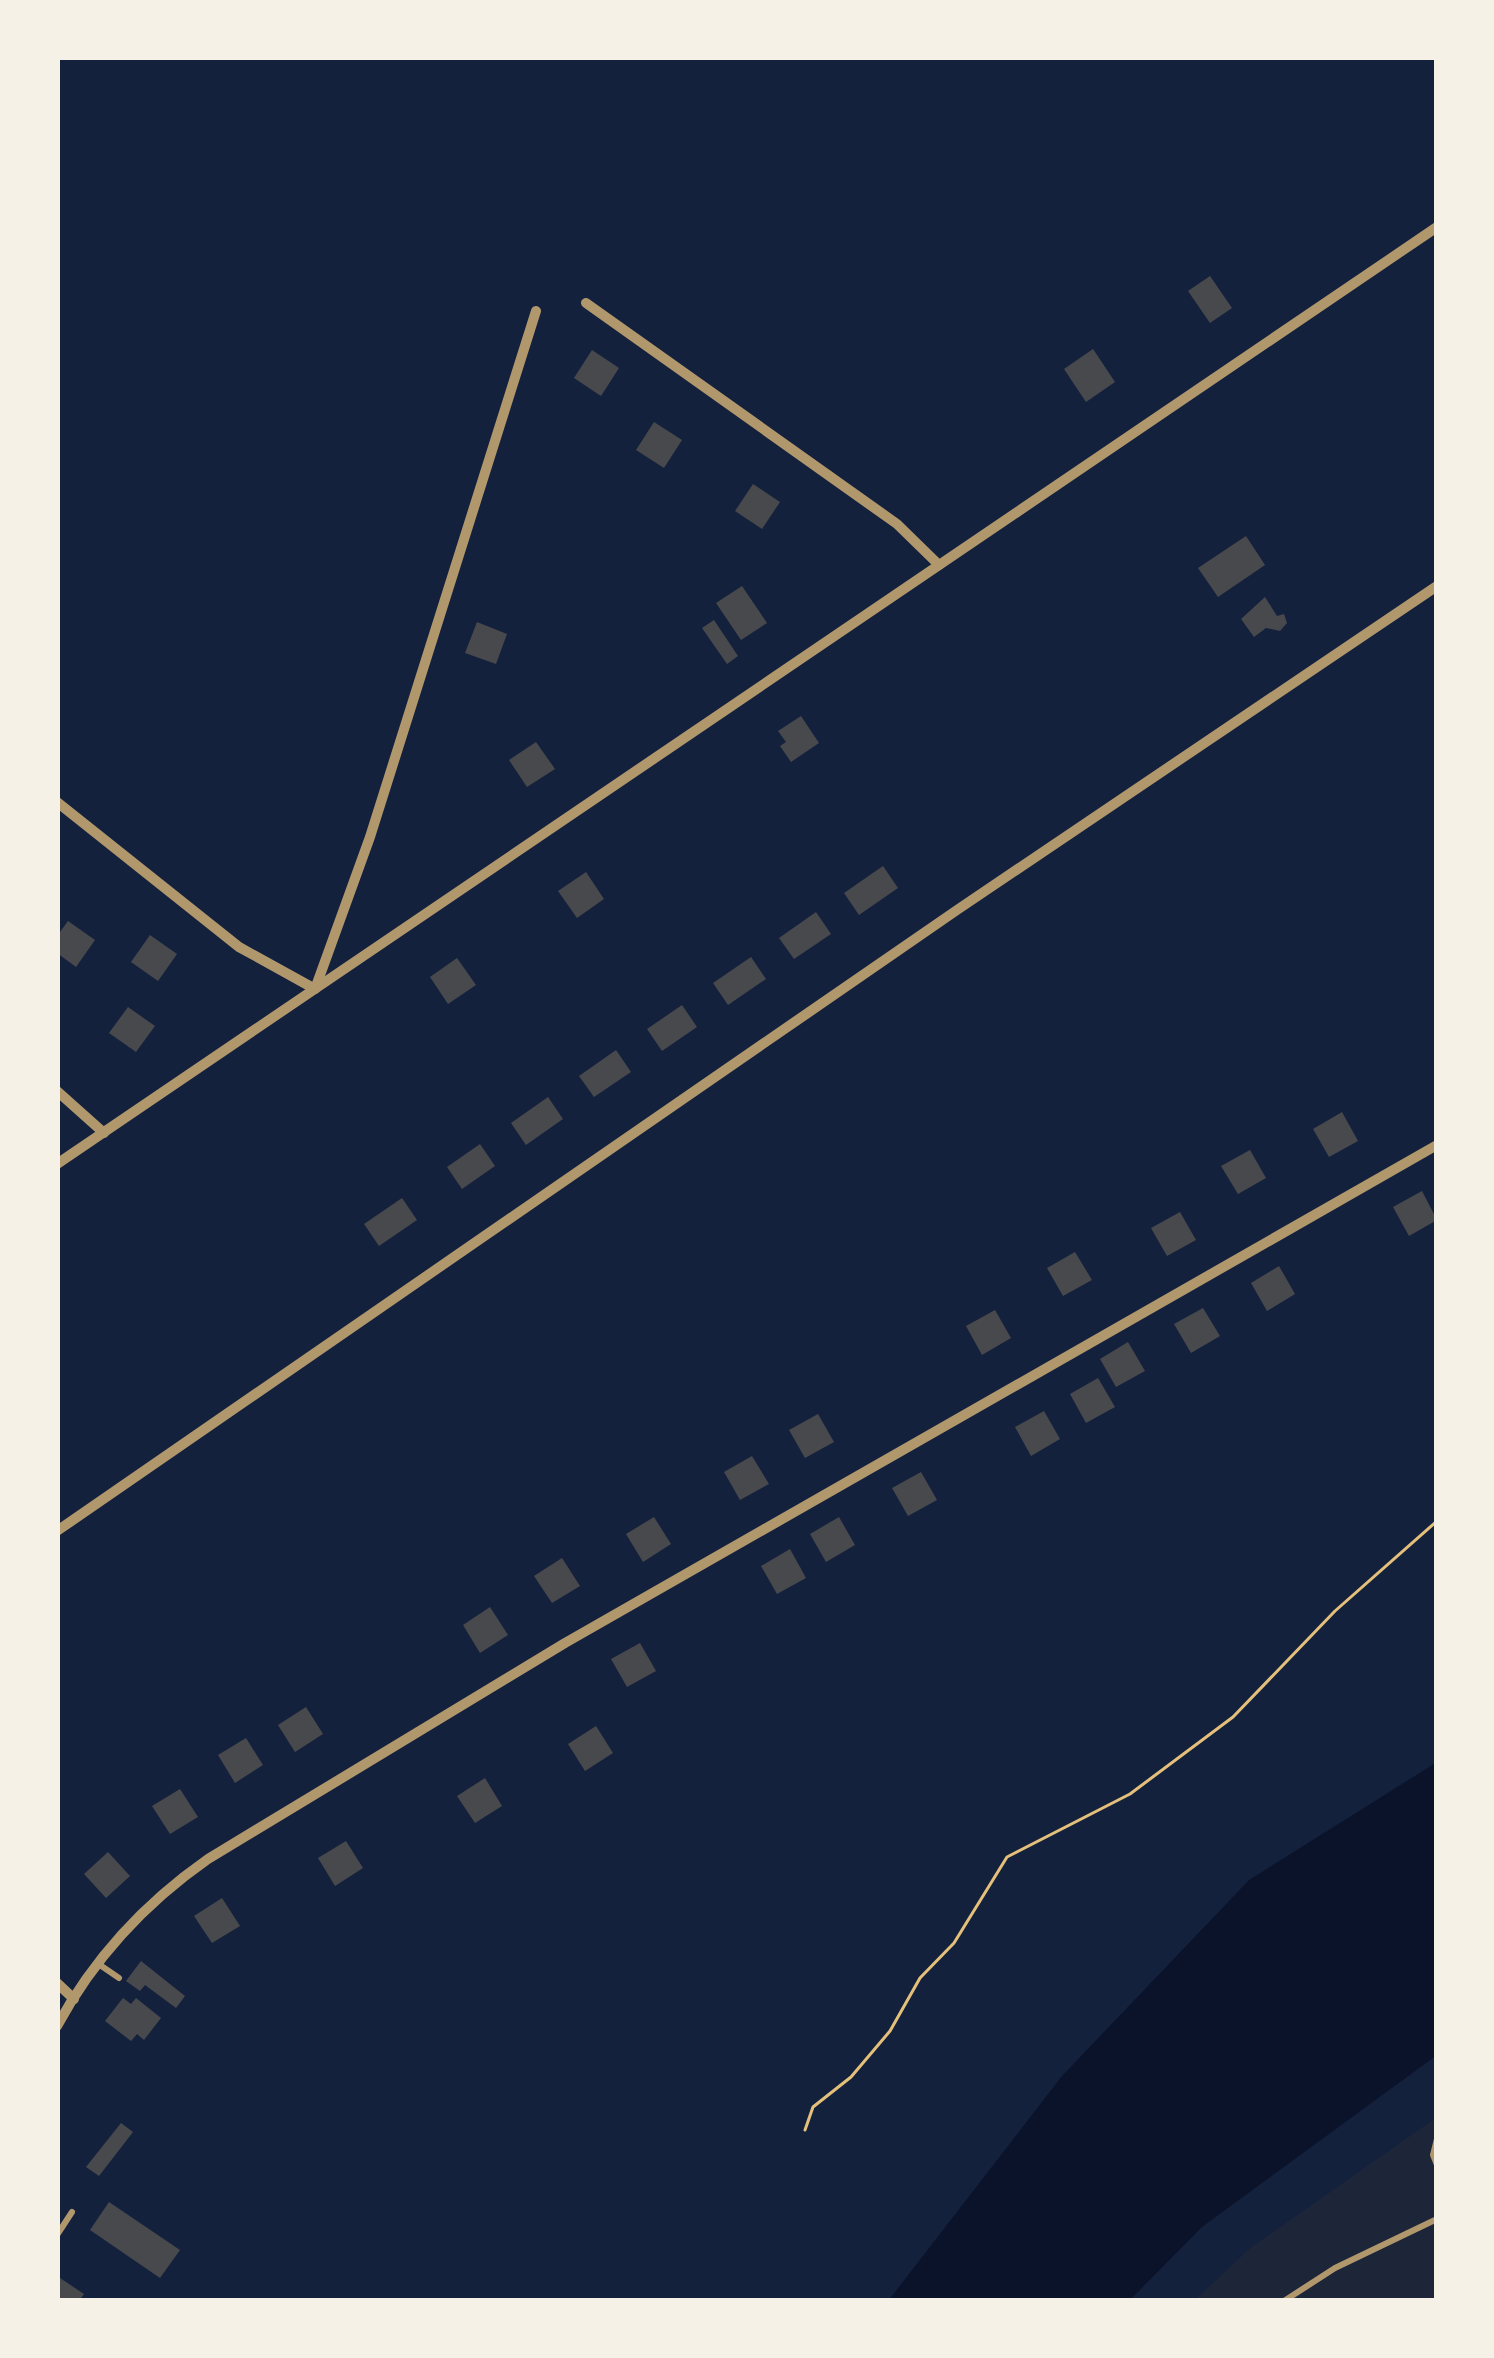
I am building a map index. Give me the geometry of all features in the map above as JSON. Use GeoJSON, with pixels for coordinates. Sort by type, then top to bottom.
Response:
{"type":"FeatureCollection","features":[{"type":"Feature","properties":{"kind":"street"},"geometry":{"type":"LineString","coordinates":[[57,1164],[1437,227]]}},
{"type":"Feature","properties":{"kind":"street"},"geometry":{"type":"LineString","coordinates":[[586,303],[897,524],[939,565]]}},
{"type":"Feature","properties":{"kind":"street"},"geometry":{"type":"LineString","coordinates":[[315,989],[370,837],[536,310]]}},
{"type":"Feature","properties":{"kind":"street"},"geometry":{"type":"LineString","coordinates":[[57,1531],[956,910],[1437,586]]}},
{"type":"Feature","properties":{"kind":"street"},"geometry":{"type":"LineString","coordinates":[[57,802],[239,947],[315,989]]}},
{"type":"Feature","properties":{"kind":"street"},"geometry":{"type":"LineString","coordinates":[[57,1091],[104,1132]]}},
{"type":"Feature","properties":{"kind":"street"},"geometry":{"type":"LineString","coordinates":[[60,2021],[98,1962],[158,1898],[208,1859],[565,1642],[1437,1145]]}},
{"type":"Feature","properties":{"kind":"street"},"geometry":{"type":"LineString","coordinates":[[57,1982],[74,1999]]}},
{"type":"Feature","properties":{"kind":"lane"},"geometry":{"type":"LineString","coordinates":[[98,1962],[118,1978]]}},
{"type":"Feature","properties":{"kind":"lane"},"geometry":{"type":"LineString","coordinates":[[1437,2139],[1433,2156],[1437,2165]]}},
{"type":"Feature","properties":{"kind":"lane"},"geometry":{"type":"LineString","coordinates":[[57,2235],[72,2212]]}},
{"type":"Feature","properties":{"kind":"lane"},"geometry":{"type":"LineString","coordinates":[[1284,2301],[1335,2268],[1437,2219]]}},
{"type":"Feature","properties":{"kind":"path"},"geometry":{"type":"LineString","coordinates":[[806,2130],[813,2108],[851,2077],[890,2031],[920,1978],[954,1943],[1007,1857],[1130,1794],[1233,1718],[1335,1611],[1437,1521]]}},
{"type":"Feature","properties":{"kind":"shaded area"},"geometry":{"type":"Polygon","coordinates":[[[1437,1762],[1437,2055],[1202,2227],[1129,2301],[888,2301],[1062,2076],[1249,1880],[1437,1762]]]}},
{"type":"Feature","properties":{"kind":"shaded area"},"geometry":{"type":"Polygon","coordinates":[[[1437,2117],[1437,2301],[1194,2301],[1249,2249],[1437,2117]]]}},
{"type":"Feature","properties":{"kind":"building"},"geometry":{"type":"Polygon","coordinates":[[[1210,276],[1232,308],[1210,323],[1188,291],[1210,276]]]}},
{"type":"Feature","properties":{"kind":"building"},"geometry":{"type":"Polygon","coordinates":[[[1093,349],[1115,382],[1086,402],[1064,369],[1093,349]]]}},
{"type":"Feature","properties":{"kind":"building"},"geometry":{"type":"Polygon","coordinates":[[[592,350],[619,368],[601,396],[574,378],[592,350]]]}},
{"type":"Feature","properties":{"kind":"building"},"geometry":{"type":"Polygon","coordinates":[[[654,422],[682,440],[664,468],[636,450],[654,422]]]}},
{"type":"Feature","properties":{"kind":"building"},"geometry":{"type":"Polygon","coordinates":[[[753,484],[780,502],[762,529],[735,511],[753,484]]]}},
{"type":"Feature","properties":{"kind":"building"},"geometry":{"type":"Polygon","coordinates":[[[1246,536],[1265,565],[1218,597],[1198,568],[1246,536]]]}},
{"type":"Feature","properties":{"kind":"building"},"geometry":{"type":"Polygon","coordinates":[[[742,586],[767,623],[741,640],[716,603],[742,586]]]}},
{"type":"Feature","properties":{"kind":"building"},"geometry":{"type":"Polygon","coordinates":[[[1265,597],[1287,623],[1280,631],[1266,628],[1254,637],[1241,619],[1265,597]]]}},
{"type":"Feature","properties":{"kind":"building"},"geometry":{"type":"Polygon","coordinates":[[[714,620],[738,656],[727,664],[702,628],[714,620]]]}},
{"type":"Feature","properties":{"kind":"building"},"geometry":{"type":"Polygon","coordinates":[[[477,622],[507,634],[496,664],[465,653],[477,622]]]}},
{"type":"Feature","properties":{"kind":"building"},"geometry":{"type":"Polygon","coordinates":[[[801,716],[819,743],[791,762],[780,746],[786,742],[778,731],[801,716]]]}},
{"type":"Feature","properties":{"kind":"building"},"geometry":{"type":"Polygon","coordinates":[[[536,742],[555,769],[527,787],[509,760],[536,742]]]}},
{"type":"Feature","properties":{"kind":"building"},"geometry":{"type":"Polygon","coordinates":[[[883,866],[898,888],[859,915],[844,893],[883,866]]]}},
{"type":"Feature","properties":{"kind":"building"},"geometry":{"type":"Polygon","coordinates":[[[586,872],[604,899],[577,918],[558,891],[586,872]]]}},
{"type":"Feature","properties":{"kind":"building"},"geometry":{"type":"Polygon","coordinates":[[[816,912],[831,934],[794,959],[779,938],[816,912]]]}},
{"type":"Feature","properties":{"kind":"building"},"geometry":{"type":"Polygon","coordinates":[[[68,921],[95,940],[76,967],[57,953],[57,936],[68,921]]]}},
{"type":"Feature","properties":{"kind":"building"},"geometry":{"type":"Polygon","coordinates":[[[150,935],[177,954],[158,981],[131,962],[150,935]]]}},
{"type":"Feature","properties":{"kind":"building"},"geometry":{"type":"Polygon","coordinates":[[[751,957],[766,979],[728,1005],[713,983],[751,957]]]}},
{"type":"Feature","properties":{"kind":"building"},"geometry":{"type":"Polygon","coordinates":[[[457,958],[476,985],[448,1004],[430,977],[457,958]]]}},
{"type":"Feature","properties":{"kind":"building"},"geometry":{"type":"Polygon","coordinates":[[[682,1005],[697,1027],[662,1051],[647,1029],[682,1005]]]}},
{"type":"Feature","properties":{"kind":"building"},"geometry":{"type":"Polygon","coordinates":[[[128,1007],[155,1026],[136,1052],[109,1033],[128,1007]]]}},
{"type":"Feature","properties":{"kind":"building"},"geometry":{"type":"Polygon","coordinates":[[[616,1050],[631,1072],[594,1097],[579,1076],[616,1050]]]}},
{"type":"Feature","properties":{"kind":"building"},"geometry":{"type":"Polygon","coordinates":[[[548,1097],[563,1119],[526,1145],[511,1123],[548,1097]]]}},
{"type":"Feature","properties":{"kind":"building"},"geometry":{"type":"Polygon","coordinates":[[[1342,1112],[1358,1141],[1329,1157],[1313,1129],[1342,1112]]]}},
{"type":"Feature","properties":{"kind":"building"},"geometry":{"type":"Polygon","coordinates":[[[480,1144],[495,1166],[462,1189],[447,1167],[480,1144]]]}},
{"type":"Feature","properties":{"kind":"building"},"geometry":{"type":"Polygon","coordinates":[[[1250,1150],[1266,1178],[1238,1194],[1221,1166],[1250,1150]]]}},
{"type":"Feature","properties":{"kind":"building"},"geometry":{"type":"Polygon","coordinates":[[[1422,1191],[1437,1220],[1409,1236],[1393,1207],[1422,1191]]]}},
{"type":"Feature","properties":{"kind":"building"},"geometry":{"type":"Polygon","coordinates":[[[402,1198],[417,1220],[379,1246],[364,1224],[402,1198]]]}},
{"type":"Feature","properties":{"kind":"building"},"geometry":{"type":"Polygon","coordinates":[[[1180,1212],[1196,1240],[1167,1256],[1151,1228],[1180,1212]]]}},
{"type":"Feature","properties":{"kind":"building"},"geometry":{"type":"Polygon","coordinates":[[[1075,1252],[1092,1280],[1063,1296],[1047,1268],[1075,1252]]]}},
{"type":"Feature","properties":{"kind":"building"},"geometry":{"type":"Polygon","coordinates":[[[1279,1266],[1295,1294],[1267,1311],[1251,1283],[1279,1266]]]}},
{"type":"Feature","properties":{"kind":"building"},"geometry":{"type":"Polygon","coordinates":[[[1203,1308],[1220,1336],[1191,1353],[1174,1324],[1203,1308]]]}},
{"type":"Feature","properties":{"kind":"building"},"geometry":{"type":"Polygon","coordinates":[[[995,1310],[1011,1338],[982,1355],[966,1326],[995,1310]]]}},
{"type":"Feature","properties":{"kind":"building"},"geometry":{"type":"Polygon","coordinates":[[[1128,1342],[1145,1371],[1116,1387],[1100,1359],[1128,1342]]]}},
{"type":"Feature","properties":{"kind":"building"},"geometry":{"type":"Polygon","coordinates":[[[1098,1378],[1115,1407],[1086,1423],[1070,1394],[1098,1378]]]}},
{"type":"Feature","properties":{"kind":"building"},"geometry":{"type":"Polygon","coordinates":[[[1044,1411],[1060,1439],[1031,1456],[1015,1427],[1044,1411]]]}},
{"type":"Feature","properties":{"kind":"building"},"geometry":{"type":"Polygon","coordinates":[[[818,1414],[834,1442],[805,1458],[789,1430],[818,1414]]]}},
{"type":"Feature","properties":{"kind":"building"},"geometry":{"type":"Polygon","coordinates":[[[752,1456],[769,1484],[740,1500],[724,1472],[752,1456]]]}},
{"type":"Feature","properties":{"kind":"building"},"geometry":{"type":"Polygon","coordinates":[[[921,1472],[937,1500],[908,1516],[892,1488],[921,1472]]]}},
{"type":"Feature","properties":{"kind":"building"},"geometry":{"type":"Polygon","coordinates":[[[654,1517],[671,1544],[643,1562],[626,1534],[654,1517]]]}},
{"type":"Feature","properties":{"kind":"building"},"geometry":{"type":"Polygon","coordinates":[[[839,1517],[855,1545],[826,1562],[810,1534],[839,1517]]]}},
{"type":"Feature","properties":{"kind":"building"},"geometry":{"type":"Polygon","coordinates":[[[790,1549],[806,1578],[777,1594],[761,1566],[790,1549]]]}},
{"type":"Feature","properties":{"kind":"building"},"geometry":{"type":"Polygon","coordinates":[[[562,1558],[580,1586],[552,1603],[534,1576],[562,1558]]]}},
{"type":"Feature","properties":{"kind":"building"},"geometry":{"type":"Polygon","coordinates":[[[490,1607],[508,1635],[480,1653],[463,1625],[490,1607]]]}},
{"type":"Feature","properties":{"kind":"building"},"geometry":{"type":"Polygon","coordinates":[[[640,1643],[656,1671],[627,1687],[611,1659],[640,1643]]]}},
{"type":"Feature","properties":{"kind":"building"},"geometry":{"type":"Polygon","coordinates":[[[306,1707],[323,1734],[295,1752],[278,1725],[306,1707]]]}},
{"type":"Feature","properties":{"kind":"building"},"geometry":{"type":"Polygon","coordinates":[[[596,1726],[613,1753],[585,1771],[568,1744],[596,1726]]]}},
{"type":"Feature","properties":{"kind":"building"},"geometry":{"type":"Polygon","coordinates":[[[246,1738],[263,1765],[235,1783],[218,1755],[246,1738]]]}},
{"type":"Feature","properties":{"kind":"building"},"geometry":{"type":"Polygon","coordinates":[[[485,1778],[502,1806],[475,1823],[457,1796],[485,1778]]]}},
{"type":"Feature","properties":{"kind":"building"},"geometry":{"type":"Polygon","coordinates":[[[180,1789],[198,1817],[170,1834],[152,1806],[180,1789]]]}},
{"type":"Feature","properties":{"kind":"building"},"geometry":{"type":"Polygon","coordinates":[[[346,1841],[363,1868],[335,1886],[318,1858],[346,1841]]]}},
{"type":"Feature","properties":{"kind":"building"},"geometry":{"type":"Polygon","coordinates":[[[108,1852],[130,1876],[106,1898],[84,1874],[108,1852]]]}},
{"type":"Feature","properties":{"kind":"building"},"geometry":{"type":"Polygon","coordinates":[[[222,1898],[240,1926],[212,1943],[194,1916],[222,1898]]]}},
{"type":"Feature","properties":{"kind":"building"},"geometry":{"type":"Polygon","coordinates":[[[141,1961],[185,1996],[176,2008],[145,1985],[140,1991],[126,1981],[141,1961]]]}},
{"type":"Feature","properties":{"kind":"building"},"geometry":{"type":"Polygon","coordinates":[[[123,1998],[131,2004],[136,1998],[161,2018],[144,2040],[137,2034],[131,2041],[105,2021],[123,1998]]]}},
{"type":"Feature","properties":{"kind":"building"},"geometry":{"type":"Polygon","coordinates":[[[121,2123],[133,2132],[99,2176],[86,2167],[121,2123]]]}},
{"type":"Feature","properties":{"kind":"building"},"geometry":{"type":"Polygon","coordinates":[[[109,2202],[180,2250],[160,2278],[90,2230],[109,2202]]]}},
{"type":"Feature","properties":{"kind":"building"},"geometry":{"type":"Polygon","coordinates":[[[60,2278],[84,2294],[79,2301],[57,2301],[60,2278]]]}}]}
